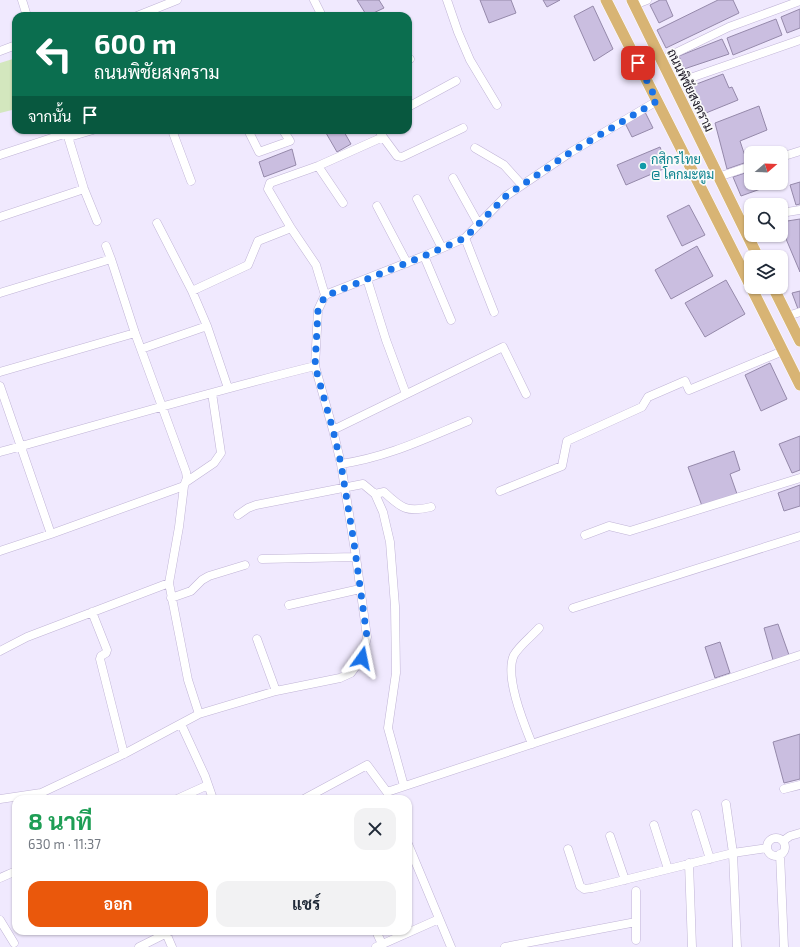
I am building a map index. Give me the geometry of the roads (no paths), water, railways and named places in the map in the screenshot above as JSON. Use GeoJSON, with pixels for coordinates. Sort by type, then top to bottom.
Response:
{"type":"FeatureCollection","features":[{"type":"Feature","properties":{"kind":"main road"},"geometry":{"type":"LineString","coordinates":[[606,0],[744,273]]}},
{"type":"Feature","properties":{"kind":"main road","name":"ถนนพิชัยสงคราม"},"geometry":{"type":"LineString","coordinates":[[633,3],[754,250]]}},
{"type":"Feature","properties":{"kind":"main road"},"geometry":{"type":"LineString","coordinates":[[754,294],[800,385]]}},
{"type":"Feature","properties":{"kind":"main road"},"geometry":{"type":"LineString","coordinates":[[777,294],[800,341]]}},
{"type":"Feature","properties":{"kind":"street"},"geometry":{"type":"LineString","coordinates":[[22,0],[26,12]]}},
{"type":"Feature","properties":{"kind":"street"},"geometry":{"type":"LineString","coordinates":[[146,12],[177,0]]}},
{"type":"Feature","properties":{"kind":"street"},"geometry":{"type":"LineString","coordinates":[[314,0],[320,12]]}},
{"type":"Feature","properties":{"kind":"street"},"geometry":{"type":"LineString","coordinates":[[447,0],[470,60],[497,105]]}},
{"type":"Feature","properties":{"kind":"street"},"geometry":{"type":"LineString","coordinates":[[633,3],[647,0]]}},
{"type":"Feature","properties":{"kind":"street"},"geometry":{"type":"LineString","coordinates":[[661,60],[729,27],[800,1]]}},
{"type":"Feature","properties":{"kind":"street"},"geometry":{"type":"LineString","coordinates":[[672,84],[800,40]]}},
{"type":"Feature","properties":{"kind":"street"},"geometry":{"type":"LineString","coordinates":[[0,51],[12,46]]}},
{"type":"Feature","properties":{"kind":"street"},"geometry":{"type":"LineString","coordinates":[[412,105],[456,81]]}},
{"type":"Feature","properties":{"kind":"street"},"geometry":{"type":"LineString","coordinates":[[23,795],[41,792],[124,754],[199,714],[276,692],[340,678],[351,673],[362,658],[367,637],[341,464],[315,366],[318,310],[325,296],[465,238],[506,196],[522,184],[571,152],[657,101]]}},
{"type":"Feature","properties":{"kind":"street"},"geometry":{"type":"LineString","coordinates":[[325,296],[316,265],[291,228],[268,189],[270,183],[318,166],[381,134],[397,156],[402,157],[463,128]]}},
{"type":"Feature","properties":{"kind":"street"},"geometry":{"type":"LineString","coordinates":[[0,155],[64,134]]}},
{"type":"Feature","properties":{"kind":"street"},"geometry":{"type":"LineString","coordinates":[[67,134],[84,189],[97,222]]}},
{"type":"Feature","properties":{"kind":"street"},"geometry":{"type":"LineString","coordinates":[[173,134],[191,181]]}},
{"type":"Feature","properties":{"kind":"street"},"geometry":{"type":"LineString","coordinates":[[250,134],[259,152],[290,142],[285,134]]}},
{"type":"Feature","properties":{"kind":"street"},"geometry":{"type":"LineString","coordinates":[[475,148],[504,165],[522,184]]}},
{"type":"Feature","properties":{"kind":"street"},"geometry":{"type":"LineString","coordinates":[[788,155],[800,151]]}},
{"type":"Feature","properties":{"kind":"street"},"geometry":{"type":"LineString","coordinates":[[318,166],[343,202]]}},
{"type":"Feature","properties":{"kind":"street"},"geometry":{"type":"LineString","coordinates":[[718,176],[744,168]]}},
{"type":"Feature","properties":{"kind":"street"},"geometry":{"type":"LineString","coordinates":[[453,178],[478,223]]}},
{"type":"Feature","properties":{"kind":"street"},"geometry":{"type":"LineString","coordinates":[[0,218],[84,189]]}},
{"type":"Feature","properties":{"kind":"street"},"geometry":{"type":"LineString","coordinates":[[416,199],[442,248]]}},
{"type":"Feature","properties":{"kind":"street"},"geometry":{"type":"LineString","coordinates":[[377,206],[407,263]]}},
{"type":"Feature","properties":{"kind":"street"},"geometry":{"type":"LineString","coordinates":[[788,212],[800,210]]}},
{"type":"Feature","properties":{"kind":"street"},"geometry":{"type":"LineString","coordinates":[[740,221],[744,220]]}},
{"type":"Feature","properties":{"kind":"street"},"geometry":{"type":"LineString","coordinates":[[157,224],[192,291],[228,388]]}},
{"type":"Feature","properties":{"kind":"street"},"geometry":{"type":"LineString","coordinates":[[192,291],[248,266],[258,241],[291,228]]}},
{"type":"Feature","properties":{"kind":"street"},"geometry":{"type":"LineString","coordinates":[[465,238],[494,312]]}},
{"type":"Feature","properties":{"kind":"street"},"geometry":{"type":"LineString","coordinates":[[106,246],[135,334],[142,349],[186,472],[187,478],[169,583],[188,680],[199,714]]}},
{"type":"Feature","properties":{"kind":"street"},"geometry":{"type":"LineString","coordinates":[[424,256],[451,320]]}},
{"type":"Feature","properties":{"kind":"street"},"geometry":{"type":"LineString","coordinates":[[0,293],[111,259]]}},
{"type":"Feature","properties":{"kind":"street"},"geometry":{"type":"LineString","coordinates":[[367,279],[386,340],[406,394]]}},
{"type":"Feature","properties":{"kind":"street"},"geometry":{"type":"LineString","coordinates":[[788,316],[800,312]]}},
{"type":"Feature","properties":{"kind":"street"},"geometry":{"type":"LineString","coordinates":[[142,349],[206,326]]}},
{"type":"Feature","properties":{"kind":"street"},"geometry":{"type":"LineString","coordinates":[[0,372],[135,334]]}},
{"type":"Feature","properties":{"kind":"street"},"geometry":{"type":"LineString","coordinates":[[333,430],[502,347],[526,394]]}},
{"type":"Feature","properties":{"kind":"street"},"geometry":{"type":"LineString","coordinates":[[500,491],[562,466],[567,441],[642,407],[648,397],[685,381],[690,390],[783,351]]}},
{"type":"Feature","properties":{"kind":"street"},"geometry":{"type":"LineString","coordinates":[[0,452],[162,408],[228,388],[315,366]]}},
{"type":"Feature","properties":{"kind":"street"},"geometry":{"type":"LineString","coordinates":[[0,386],[51,534]]}},
{"type":"Feature","properties":{"kind":"street"},"geometry":{"type":"LineString","coordinates":[[0,551],[51,534],[185,484],[214,463],[221,453],[212,393]]}},
{"type":"Feature","properties":{"kind":"street"},"geometry":{"type":"LineString","coordinates":[[341,464],[376,458],[468,420]]}},
{"type":"Feature","properties":{"kind":"street"},"geometry":{"type":"LineString","coordinates":[[585,535],[609,526],[630,531],[800,478]]}},
{"type":"Feature","properties":{"kind":"street"},"geometry":{"type":"LineString","coordinates":[[238,515],[248,508],[256,505],[363,484],[376,494],[383,512],[390,542],[395,606],[396,673],[388,728],[404,786]]}},
{"type":"Feature","properties":{"kind":"street"},"geometry":{"type":"LineString","coordinates":[[376,494],[384,492],[400,507],[417,510],[431,507]]}},
{"type":"Feature","properties":{"kind":"street"},"geometry":{"type":"LineString","coordinates":[[573,608],[800,536]]}},
{"type":"Feature","properties":{"kind":"street"},"geometry":{"type":"LineString","coordinates":[[262,559],[356,557]]}},
{"type":"Feature","properties":{"kind":"street"},"geometry":{"type":"LineString","coordinates":[[171,598],[191,591],[202,580],[209,576],[245,564]]}},
{"type":"Feature","properties":{"kind":"street"},"geometry":{"type":"LineString","coordinates":[[0,651],[27,637],[169,583]]}},
{"type":"Feature","properties":{"kind":"street"},"geometry":{"type":"LineString","coordinates":[[289,605],[360,589]]}},
{"type":"Feature","properties":{"kind":"street"},"geometry":{"type":"LineString","coordinates":[[92,612],[107,650],[100,659],[124,754]]}},
{"type":"Feature","properties":{"kind":"street"},"geometry":{"type":"LineString","coordinates":[[532,744],[514,694],[512,669],[513,657],[539,628]]}},
{"type":"Feature","properties":{"kind":"street"},"geometry":{"type":"LineString","coordinates":[[257,639],[276,692]]}},
{"type":"Feature","properties":{"kind":"street"},"geometry":{"type":"LineString","coordinates":[[390,795],[404,786],[800,655]]}},
{"type":"Feature","properties":{"kind":"street"},"geometry":{"type":"LineString","coordinates":[[181,724],[205,776],[212,795]]}},
{"type":"Feature","properties":{"kind":"street"},"geometry":{"type":"LineString","coordinates":[[311,795],[366,765],[387,795]]}},
{"type":"Feature","properties":{"kind":"street"},"geometry":{"type":"LineString","coordinates":[[186,795],[208,785]]}},
{"type":"Feature","properties":{"kind":"street"},"geometry":{"type":"LineString","coordinates":[[784,789],[800,785]]}},
{"type":"Feature","properties":{"kind":"street"},"geometry":{"type":"LineString","coordinates":[[0,799],[12,797]]}},
{"type":"Feature","properties":{"kind":"street"},"geometry":{"type":"LineString","coordinates":[[726,804],[733,853],[737,947]]}},
{"type":"Feature","properties":{"kind":"street"},"geometry":{"type":"LineString","coordinates":[[696,814],[710,859]]}},
{"type":"Feature","properties":{"kind":"street"},"geometry":{"type":"LineString","coordinates":[[654,825],[668,868]]}},
{"type":"Feature","properties":{"kind":"street"},"geometry":{"type":"LineString","coordinates":[[783,841],[790,836],[800,833]]}},
{"type":"Feature","properties":{"kind":"street"},"geometry":{"type":"LineString","coordinates":[[610,836],[625,880]]}},
{"type":"Feature","properties":{"kind":"street"},"geometry":{"type":"LineString","coordinates":[[767,848],[769,842],[774,838],[783,841]]}},
{"type":"Feature","properties":{"kind":"street"},"geometry":{"type":"LineString","coordinates":[[783,841],[784,848],[780,854],[784,947]]}},
{"type":"Feature","properties":{"kind":"street"},"geometry":{"type":"LineString","coordinates":[[568,849],[580,886],[584,889],[733,853],[767,848]]}},
{"type":"Feature","properties":{"kind":"street"},"geometry":{"type":"LineString","coordinates":[[767,848],[772,855],[780,854]]}},
{"type":"Feature","properties":{"kind":"street"},"geometry":{"type":"LineString","coordinates":[[412,854],[451,947]]}},
{"type":"Feature","properties":{"kind":"street"},"geometry":{"type":"LineString","coordinates":[[689,864],[692,947]]}},
{"type":"Feature","properties":{"kind":"street"},"geometry":{"type":"LineString","coordinates":[[0,878],[12,873]]}},
{"type":"Feature","properties":{"kind":"street"},"geometry":{"type":"LineString","coordinates":[[636,892],[636,940]]}},
{"type":"Feature","properties":{"kind":"street"},"geometry":{"type":"LineString","coordinates":[[412,931],[439,919]]}},
{"type":"Feature","properties":{"kind":"street"},"geometry":{"type":"LineString","coordinates":[[0,920],[14,943]]}},
{"type":"Feature","properties":{"kind":"street"},"geometry":{"type":"LineString","coordinates":[[505,947],[636,922]]}},
{"type":"Feature","properties":{"kind":"street"},"geometry":{"type":"LineString","coordinates":[[139,947],[163,935]]}},
{"type":"Feature","properties":{"kind":"street"},"geometry":{"type":"LineString","coordinates":[[170,935],[172,947]]}},
{"type":"Feature","properties":{"kind":"street"},"geometry":{"type":"LineString","coordinates":[[377,935],[379,945],[402,935]]}},
{"type":"Feature","properties":{"kind":"place","name":"กสิกรไทย @ โคกมะตูม"},"geometry":{"type":"Point","coordinates":[643,166]}}]}
